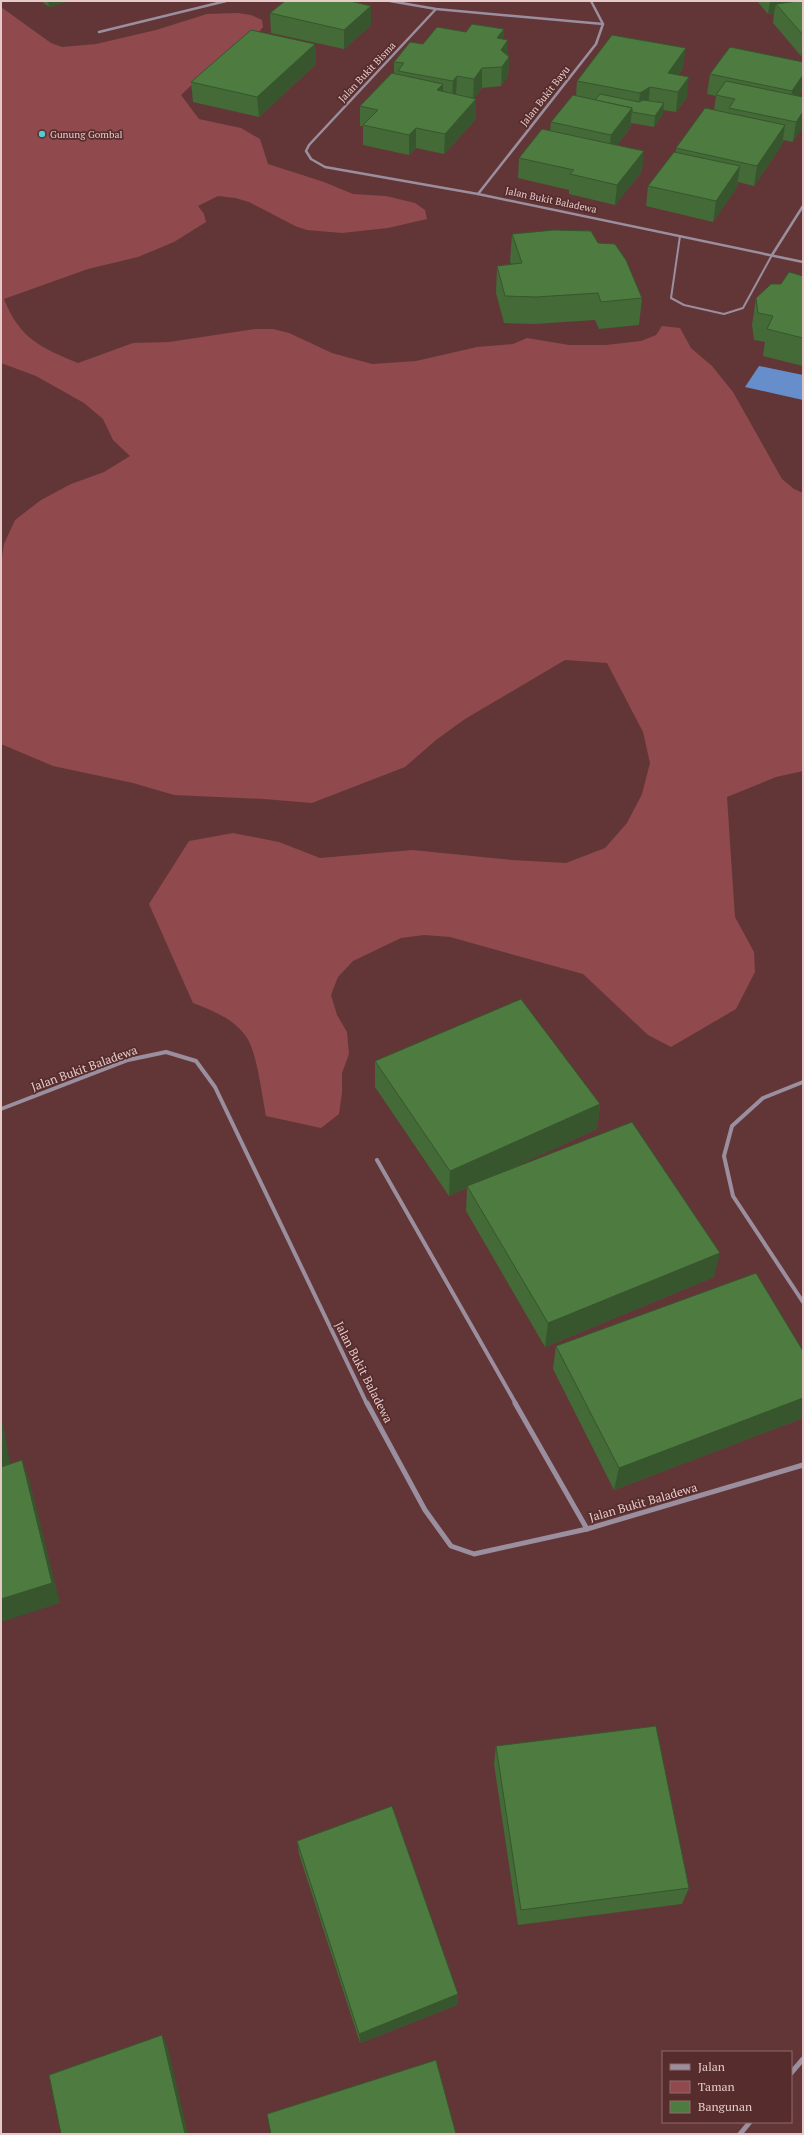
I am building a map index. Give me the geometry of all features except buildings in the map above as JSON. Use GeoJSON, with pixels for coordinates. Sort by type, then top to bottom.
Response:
{"type":"FeatureCollection","features":[{"type":"Feature","properties":{"kind":"street"},"geometry":{"type":"LineString","coordinates":[[99,32],[226,1]]}},
{"type":"Feature","properties":{"kind":"street"},"geometry":{"type":"LineString","coordinates":[[390,1],[436,9],[603,24]]}},
{"type":"Feature","properties":{"kind":"street"},"geometry":{"type":"LineString","coordinates":[[591,1],[603,24]]}},
{"type":"Feature","properties":{"kind":"street","name":"Jalan Bukit Bisma"},"geometry":{"type":"LineString","coordinates":[[309,145],[436,9]]}},
{"type":"Feature","properties":{"kind":"street","name":"Jalan Bukit Bayu"},"geometry":{"type":"LineString","coordinates":[[478,194],[596,44],[603,24]]}},
{"type":"Feature","properties":{"kind":"street","name":"Jalan Bukit Baladewa"},"geometry":{"type":"LineString","coordinates":[[309,145],[306,151],[311,159],[325,167],[478,194],[803,262]]}},
{"type":"Feature","properties":{"kind":"street"},"geometry":{"type":"LineString","coordinates":[[772,255],[803,206]]}},
{"type":"Feature","properties":{"kind":"street","name":"Jalan Bukit Baladewa"},"geometry":{"type":"LineString","coordinates":[[1,1109],[128,1060],[166,1052],[196,1062],[215,1086],[361,1392],[425,1510],[451,1546],[474,1554],[587,1529],[803,1465]]}},
{"type":"Feature","properties":{"kind":"street"},"geometry":{"type":"LineString","coordinates":[[803,1082],[763,1098],[732,1126],[724,1156],[733,1196],[803,1302]]}},
{"type":"Feature","properties":{"kind":"street"},"geometry":{"type":"LineString","coordinates":[[377,1160],[587,1529]]}},
{"type":"Feature","properties":{"kind":"street"},"geometry":{"type":"LineString","coordinates":[[792,2072],[803,2059]]}},
{"type":"Feature","properties":{"kind":"street"},"geometry":{"type":"LineString","coordinates":[[740,2134],[749,2123]]}},
{"type":"Feature","properties":{"kind":"lane"},"geometry":{"type":"LineString","coordinates":[[680,236],[671,298],[684,305],[724,314],[743,308],[772,255]]}},
{"type":"Feature","properties":{"kind":"green space"},"geometry":{"type":"Polygon","coordinates":[[[1,7],[51,43],[62,47],[96,44],[156,30],[207,14],[238,13],[251,15],[262,20],[263,27],[258,33],[215,63],[181,95],[199,119],[241,128],[260,139],[268,164],[324,182],[353,194],[386,196],[415,203],[425,210],[427,219],[388,228],[342,233],[307,230],[295,226],[249,202],[235,198],[218,196],[198,206],[204,214],[206,222],[174,242],[138,257],[88,269],[4,299],[10,312],[24,332],[33,340],[53,352],[78,363],[133,343],[169,342],[255,329],[273,329],[289,333],[332,353],[372,364],[416,361],[477,347],[513,344],[527,338],[569,345],[606,345],[641,341],[656,335],[662,326],[680,328],[691,348],[712,366],[733,392],[782,479],[794,489],[803,493],[803,771],[776,777],[727,797],[735,917],[754,952],[755,972],[736,1009],[671,1047],[648,1035],[583,974],[450,937],[424,935],[401,938],[353,961],[338,977],[331,995],[337,1015],[347,1032],[349,1054],[342,1073],[342,1093],[339,1114],[321,1128],[266,1116],[261,1086],[251,1045],[242,1031],[230,1021],[223,1016],[193,1003],[149,904],[189,841],[233,833],[279,842],[320,858],[412,850],[512,860],[566,863],[605,848],[627,823],[642,794],[650,763],[643,732],[607,663],[565,660],[465,719],[436,740],[405,767],[312,803],[264,799],[174,795],[133,783],[53,766],[1,744],[1,564],[4,544],[15,520],[41,500],[71,484],[104,472],[130,456],[113,440],[103,419],[84,403],[36,376],[1,363],[1,7]]]}},
{"type":"Feature","properties":{"kind":"water"},"geometry":{"type":"Polygon","coordinates":[[[759,366],[803,375],[803,400],[745,387],[759,366]]]}},
{"type":"Feature","properties":{"kind":"place","name":"Gunung Gombal"},"geometry":{"type":"Point","coordinates":[42,134]}}]}
